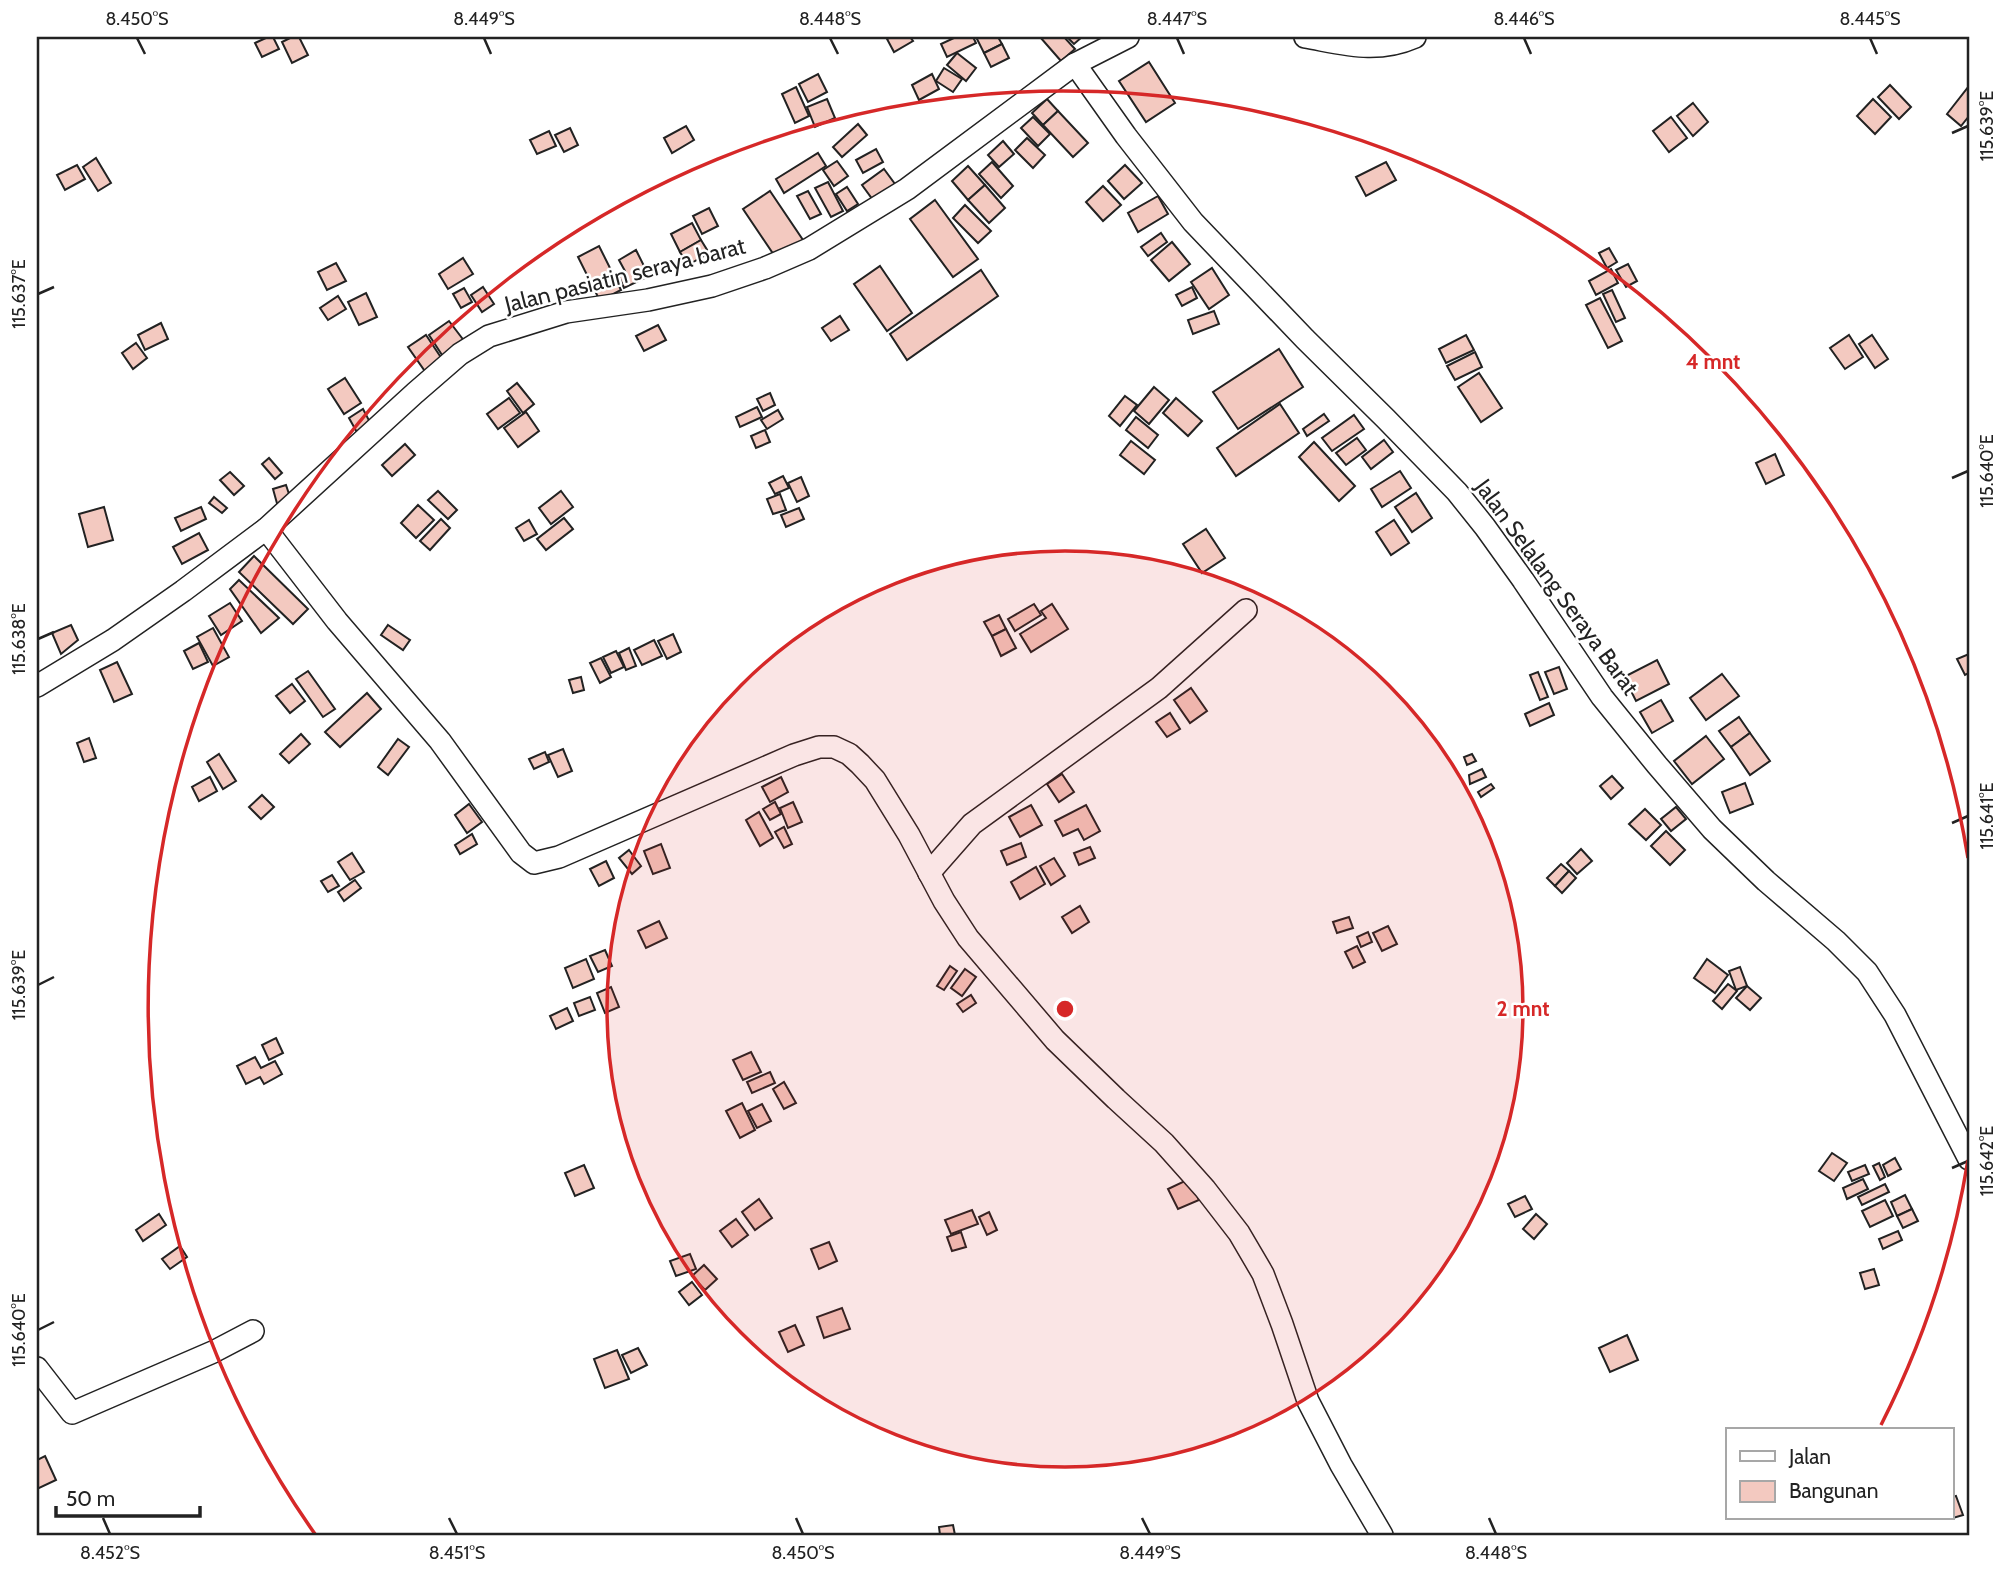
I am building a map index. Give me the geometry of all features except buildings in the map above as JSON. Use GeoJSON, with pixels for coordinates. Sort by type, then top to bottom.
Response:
{"type":"FeatureCollection","features":[{"type":"Feature","properties":{"kind":"street","name":"Jalan pasiatin seraya barat"},"geometry":{"type":"LineString","coordinates":[[37,686],[113,640],[266,529],[460,354],[489,336],[566,312],[648,300],[712,286],[765,268],[809,248],[907,190],[1074,64],[1128,37]]}},
{"type":"Feature","properties":{"kind":"street"},"geometry":{"type":"LineString","coordinates":[[1305,37],[1341,44],[1385,47],[1415,37]]}},
{"type":"Feature","properties":{"kind":"street","name":"Jalan Selalang Seraya Barat"},"geometry":{"type":"LineString","coordinates":[[1074,64],[1193,222],[1305,340],[1457,492],[1523,580],[1602,697],[1712,829],[1867,972],[1895,1015],[1969,1159]]}},
{"type":"Feature","properties":{"kind":"street"},"geometry":{"type":"LineString","coordinates":[[266,529],[345,631],[440,741],[521,853],[530,861],[537,863],[559,857],[794,755],[820,747],[834,747],[849,754],[875,780],[909,835],[944,901],[968,937],[1055,1040],[1164,1143],[1239,1233],[1263,1274],[1308,1401],[1382,1535]]}},
{"type":"Feature","properties":{"kind":"street"},"geometry":{"type":"LineString","coordinates":[[929,873],[972,824],[1159,688],[1246,610]]}},
{"type":"Feature","properties":{"kind":"street"},"geometry":{"type":"LineString","coordinates":[[37,1368],[72,1413],[213,1352],[253,1331]]}}]}
